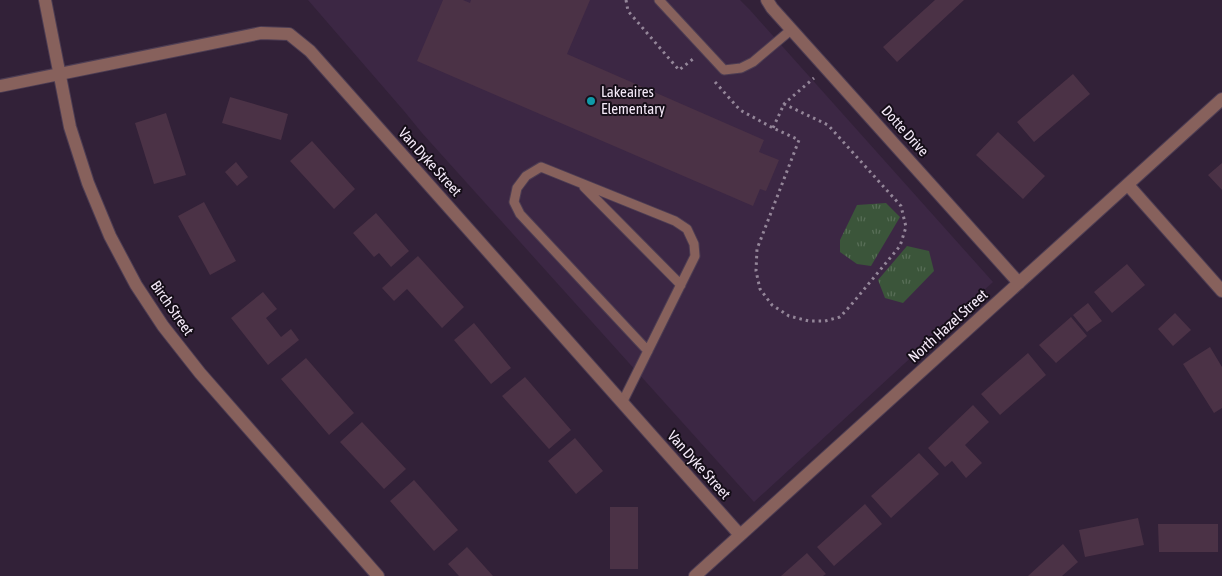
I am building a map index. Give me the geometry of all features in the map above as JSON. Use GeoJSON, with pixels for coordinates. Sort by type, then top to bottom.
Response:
{"type":"FeatureCollection","features":[{"type":"Feature","properties":{"kind":"street","name":"Birch Street"},"geometry":{"type":"LineString","coordinates":[[44,0],[70,127],[88,183],[110,236],[136,285],[163,326],[200,373],[378,576]]}},
{"type":"Feature","properties":{"kind":"street","name":"Dotte Drive"},"geometry":{"type":"LineString","coordinates":[[767,0],[1019,283]]}},
{"type":"Feature","properties":{"kind":"street","name":"Van Dyke Street"},"geometry":{"type":"LineString","coordinates":[[0,86],[261,34],[289,34],[310,51],[740,535]]}},
{"type":"Feature","properties":{"kind":"street","name":"North Hazel Street"},"geometry":{"type":"LineString","coordinates":[[695,576],[1222,99]]}},
{"type":"Feature","properties":{"kind":"street"},"geometry":{"type":"LineString","coordinates":[[1128,185],[1222,291]]}},
{"type":"Feature","properties":{"kind":"lane"},"geometry":{"type":"LineString","coordinates":[[659,0],[724,70],[741,68],[753,62],[792,29]]}},
{"type":"Feature","properties":{"kind":"lane"},"geometry":{"type":"LineString","coordinates":[[622,403],[648,351],[681,285],[695,256],[694,244],[687,230],[675,221],[541,167],[526,176],[516,188],[514,202],[520,214],[648,351]]}},
{"type":"Feature","properties":{"kind":"lane"},"geometry":{"type":"LineString","coordinates":[[581,183],[681,285]]}},
{"type":"Feature","properties":{"kind":"path"},"geometry":{"type":"LineString","coordinates":[[626,0],[628,11],[679,70],[693,58],[698,65]]}},
{"type":"Feature","properties":{"kind":"path"},"geometry":{"type":"LineString","coordinates":[[773,128],[785,103],[826,67]]}},
{"type":"Feature","properties":{"kind":"path"},"geometry":{"type":"LineString","coordinates":[[710,78],[740,110],[773,128],[799,140],[757,249],[756,271],[760,289],[772,305],[789,316],[809,321],[825,321],[840,317],[900,246],[906,227],[901,206],[828,124],[784,104],[773,128]]}},
{"type":"Feature","properties":{"kind":"shaded area"},"geometry":{"type":"Polygon","coordinates":[[[308,0],[740,0],[993,282],[754,502],[422,133],[308,0]]]}},
{"type":"Feature","properties":{"kind":"green space"},"geometry":{"type":"Polygon","coordinates":[[[886,203],[900,217],[871,266],[857,264],[840,252],[840,240],[857,205],[886,203]]]}},
{"type":"Feature","properties":{"kind":"green space"},"geometry":{"type":"Polygon","coordinates":[[[907,246],[929,251],[934,271],[903,303],[885,298],[878,280],[907,246]]]}},
{"type":"Feature","properties":{"kind":"building","name":"Lakeaires Elementary"},"geometry":{"type":"Polygon","coordinates":[[[443,0],[463,0],[470,3],[471,0],[590,0],[567,54],[764,140],[759,152],[779,160],[766,191],[760,189],[753,206],[417,61],[443,0]]]}},
{"type":"Feature","properties":{"kind":"building"},"geometry":{"type":"Polygon","coordinates":[[[935,0],[964,0],[897,62],[883,47],[935,0]]]}},
{"type":"Feature","properties":{"kind":"building"},"geometry":{"type":"Polygon","coordinates":[[[1073,74],[1090,94],[1034,142],[1017,122],[1073,74]]]}},
{"type":"Feature","properties":{"kind":"building"},"geometry":{"type":"Polygon","coordinates":[[[230,97],[288,114],[281,140],[222,123],[230,97]]]}},
{"type":"Feature","properties":{"kind":"building"},"geometry":{"type":"Polygon","coordinates":[[[166,113],[186,175],[154,184],[135,123],[166,113]]]}},
{"type":"Feature","properties":{"kind":"building"},"geometry":{"type":"Polygon","coordinates":[[[998,132],[1045,176],[1023,199],[976,155],[998,132]]]}},
{"type":"Feature","properties":{"kind":"building"},"geometry":{"type":"Polygon","coordinates":[[[312,141],[355,189],[334,209],[290,161],[312,141]]]}},
{"type":"Feature","properties":{"kind":"building"},"geometry":{"type":"Polygon","coordinates":[[[236,162],[248,177],[237,186],[225,172],[236,162]]]}},
{"type":"Feature","properties":{"kind":"building"},"geometry":{"type":"Polygon","coordinates":[[[1222,163],[1222,190],[1208,175],[1222,163]]]}},
{"type":"Feature","properties":{"kind":"building"},"geometry":{"type":"Polygon","coordinates":[[[204,202],[236,261],[210,275],[178,216],[204,202]]]}},
{"type":"Feature","properties":{"kind":"building"},"geometry":{"type":"Polygon","coordinates":[[[376,213],[409,251],[391,267],[379,253],[374,257],[353,233],[376,213]]]}},
{"type":"Feature","properties":{"kind":"building"},"geometry":{"type":"Polygon","coordinates":[[[418,256],[464,307],[442,328],[407,289],[394,301],[382,288],[418,256]]]}},
{"type":"Feature","properties":{"kind":"building"},"geometry":{"type":"Polygon","coordinates":[[[1127,264],[1145,285],[1112,313],[1094,292],[1127,264]]]}},
{"type":"Feature","properties":{"kind":"building"},"geometry":{"type":"Polygon","coordinates":[[[263,292],[277,309],[266,318],[281,337],[291,329],[299,340],[268,365],[231,318],[263,292]]]}},
{"type":"Feature","properties":{"kind":"building"},"geometry":{"type":"Polygon","coordinates":[[[1088,303],[1102,321],[1087,332],[1073,315],[1088,303]]]}},
{"type":"Feature","properties":{"kind":"building"},"geometry":{"type":"Polygon","coordinates":[[[1175,313],[1191,330],[1173,346],[1158,329],[1175,313]]]}},
{"type":"Feature","properties":{"kind":"building"},"geometry":{"type":"Polygon","coordinates":[[[1071,317],[1087,336],[1056,363],[1039,345],[1071,317]]]}},
{"type":"Feature","properties":{"kind":"building"},"geometry":{"type":"Polygon","coordinates":[[[474,323],[511,368],[491,384],[454,340],[474,323]]]}},
{"type":"Feature","properties":{"kind":"building"},"geometry":{"type":"Polygon","coordinates":[[[1210,347],[1222,367],[1222,408],[1214,413],[1183,364],[1210,347]]]}},
{"type":"Feature","properties":{"kind":"building"},"geometry":{"type":"Polygon","coordinates":[[[1028,353],[1046,375],[1000,415],[981,394],[1028,353]]]}},
{"type":"Feature","properties":{"kind":"building"},"geometry":{"type":"Polygon","coordinates":[[[306,358],[354,413],[329,435],[281,379],[306,358]]]}},
{"type":"Feature","properties":{"kind":"building"},"geometry":{"type":"Polygon","coordinates":[[[525,377],[571,430],[549,449],[502,396],[525,377]]]}},
{"type":"Feature","properties":{"kind":"building"},"geometry":{"type":"Polygon","coordinates":[[[973,405],[989,422],[965,445],[982,463],[966,478],[952,461],[945,467],[928,448],[973,405]]]}},
{"type":"Feature","properties":{"kind":"building"},"geometry":{"type":"Polygon","coordinates":[[[362,422],[406,469],[384,489],[340,442],[362,422]]]}},
{"type":"Feature","properties":{"kind":"building"},"geometry":{"type":"Polygon","coordinates":[[[575,438],[603,471],[576,494],[548,461],[575,438]]]}},
{"type":"Feature","properties":{"kind":"building"},"geometry":{"type":"Polygon","coordinates":[[[919,453],[939,474],[891,518],[871,496],[919,453]]]}},
{"type":"Feature","properties":{"kind":"building"},"geometry":{"type":"Polygon","coordinates":[[[414,480],[458,530],[434,551],[390,501],[414,480]]]}},
{"type":"Feature","properties":{"kind":"building"},"geometry":{"type":"Polygon","coordinates":[[[865,504],[882,524],[834,566],[817,547],[865,504]]]}},
{"type":"Feature","properties":{"kind":"building"},"geometry":{"type":"Polygon","coordinates":[[[610,507],[638,507],[638,569],[610,569],[610,507]]]}},
{"type":"Feature","properties":{"kind":"building"},"geometry":{"type":"Polygon","coordinates":[[[1138,518],[1144,545],[1085,557],[1079,530],[1138,518]]]}},
{"type":"Feature","properties":{"kind":"building"},"geometry":{"type":"Polygon","coordinates":[[[1158,524],[1218,524],[1218,552],[1159,552],[1158,524]]]}},
{"type":"Feature","properties":{"kind":"building"},"geometry":{"type":"Polygon","coordinates":[[[1063,544],[1078,562],[1062,576],[1028,576],[1063,544]]]}},
{"type":"Feature","properties":{"kind":"building"},"geometry":{"type":"Polygon","coordinates":[[[467,547],[493,576],[459,576],[448,564],[467,547]]]}},
{"type":"Feature","properties":{"kind":"building"},"geometry":{"type":"Polygon","coordinates":[[[807,553],[826,574],[823,576],[781,576],[807,553]]]}},
{"type":"Feature","properties":{"kind":"place","name":"Lakeaires Elementary"},"geometry":{"type":"Point","coordinates":[591,101]}}]}
